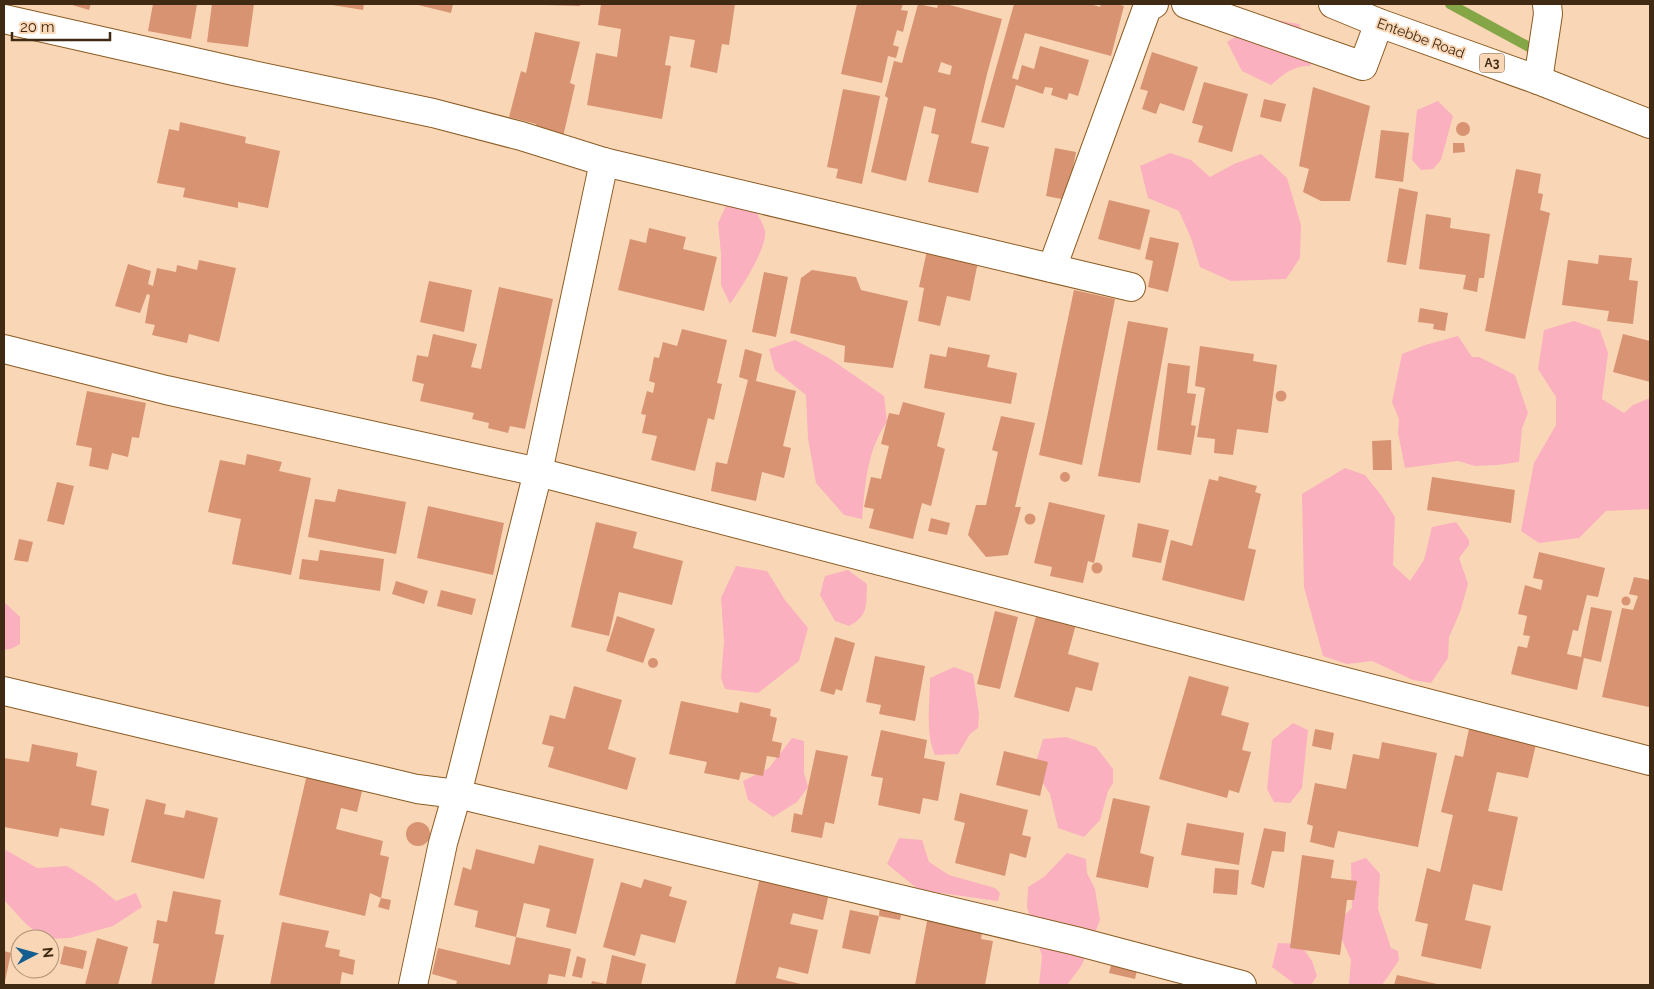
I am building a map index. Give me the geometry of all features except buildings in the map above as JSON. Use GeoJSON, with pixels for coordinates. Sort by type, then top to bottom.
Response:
{"type":"FeatureCollection","features":[{"type":"Feature","properties":{"kind":"street"},"geometry":{"type":"LineString","coordinates":[[1052,268],[1148,8],[1154,4]]}},
{"type":"Feature","properties":{"kind":"street"},"geometry":{"type":"LineString","coordinates":[[1186,4],[1363,66],[1379,23]]}},
{"type":"Feature","properties":{"kind":"street","name":"Entebbe Road"},"geometry":{"type":"LineString","coordinates":[[1333,4],[1650,124]]}},
{"type":"Feature","properties":{"kind":"street"},"geometry":{"type":"LineString","coordinates":[[1538,80],[1548,14],[1547,4]]}},
{"type":"Feature","properties":{"kind":"street"},"geometry":{"type":"LineString","coordinates":[[4,19],[234,71],[434,113],[521,136],[604,162],[1131,287]]}},
{"type":"Feature","properties":{"kind":"street"},"geometry":{"type":"LineString","coordinates":[[413,985],[443,843],[538,472],[604,162]]}},
{"type":"Feature","properties":{"kind":"street"},"geometry":{"type":"LineString","coordinates":[[4,349],[166,390],[538,472],[1650,761]]}},
{"type":"Feature","properties":{"kind":"street"},"geometry":{"type":"LineString","coordinates":[[4,691],[417,789],[457,794],[1076,941],[1242,985]]}},
{"type":"Feature","properties":{"kind":"shaded area"},"geometry":{"type":"Polygon","coordinates":[[[1264,18],[1299,24],[1314,57],[1310,66],[1293,69],[1271,85],[1242,71],[1227,42],[1264,18]]]}},
{"type":"Feature","properties":{"kind":"shaded area"},"geometry":{"type":"Polygon","coordinates":[[[1438,101],[1453,116],[1441,160],[1433,169],[1421,170],[1412,160],[1417,110],[1438,101]]]}},
{"type":"Feature","properties":{"kind":"shaded area"},"geometry":{"type":"Polygon","coordinates":[[[1170,153],[1191,160],[1210,177],[1234,164],[1261,154],[1287,178],[1301,225],[1300,258],[1286,279],[1231,281],[1200,267],[1191,238],[1179,211],[1148,198],[1140,166],[1170,153]]]}},
{"type":"Feature","properties":{"kind":"shaded area"},"geometry":{"type":"Polygon","coordinates":[[[751,203],[761,220],[765,231],[765,238],[758,257],[730,304],[721,285],[718,223],[727,204],[751,203]]]}},
{"type":"Feature","properties":{"kind":"shaded area"},"geometry":{"type":"Polygon","coordinates":[[[1574,321],[1600,330],[1608,353],[1602,399],[1624,413],[1633,405],[1650,398],[1650,509],[1606,511],[1579,538],[1539,543],[1521,531],[1534,463],[1556,425],[1556,397],[1538,369],[1544,330],[1574,321]]]}},
{"type":"Feature","properties":{"kind":"shaded area"},"geometry":{"type":"Polygon","coordinates":[[[1458,336],[1472,357],[1479,357],[1515,375],[1528,413],[1522,428],[1519,462],[1475,466],[1458,461],[1405,468],[1398,433],[1399,419],[1392,402],[1402,354],[1425,345],[1458,336]]]}},
{"type":"Feature","properties":{"kind":"shaded area"},"geometry":{"type":"Polygon","coordinates":[[[795,340],[829,358],[884,396],[887,422],[880,433],[871,456],[862,519],[844,515],[816,483],[808,439],[806,395],[775,370],[769,349],[795,340]]]}},
{"type":"Feature","properties":{"kind":"shaded area"},"geometry":{"type":"Polygon","coordinates":[[[1345,468],[1365,475],[1395,517],[1393,565],[1410,581],[1424,560],[1432,527],[1456,522],[1469,540],[1469,545],[1459,558],[1468,584],[1460,612],[1449,637],[1448,658],[1431,683],[1413,680],[1372,661],[1347,664],[1323,656],[1304,587],[1302,494],[1345,468]]]}},
{"type":"Feature","properties":{"kind":"shaded area"},"geometry":{"type":"Polygon","coordinates":[[[736,566],[767,571],[785,600],[808,628],[799,661],[758,693],[725,689],[721,678],[724,641],[721,598],[736,566]]]}},
{"type":"Feature","properties":{"kind":"shaded area"},"geometry":{"type":"Polygon","coordinates":[[[848,570],[867,584],[866,603],[863,614],[849,626],[835,621],[820,595],[825,576],[848,570]]]}},
{"type":"Feature","properties":{"kind":"shaded area"},"geometry":{"type":"Polygon","coordinates":[[[5,603],[20,617],[20,644],[4,650],[5,603]]]}},
{"type":"Feature","properties":{"kind":"shaded area"},"geometry":{"type":"Polygon","coordinates":[[[954,667],[973,674],[979,713],[978,728],[970,734],[958,754],[935,755],[929,727],[930,678],[954,667]]]}},
{"type":"Feature","properties":{"kind":"shaded area"},"geometry":{"type":"Polygon","coordinates":[[[1293,723],[1308,730],[1302,788],[1290,803],[1274,802],[1267,789],[1272,740],[1293,723]]]}},
{"type":"Feature","properties":{"kind":"shaded area"},"geometry":{"type":"Polygon","coordinates":[[[1066,737],[1096,747],[1113,769],[1113,783],[1108,791],[1100,820],[1084,837],[1058,828],[1050,794],[1034,769],[1043,739],[1066,737]]]}},
{"type":"Feature","properties":{"kind":"shaded area"},"geometry":{"type":"Polygon","coordinates":[[[792,738],[804,741],[804,773],[808,787],[797,802],[773,817],[748,800],[743,781],[769,768],[792,738]]]}},
{"type":"Feature","properties":{"kind":"shaded area"},"geometry":{"type":"Polygon","coordinates":[[[899,838],[922,840],[929,862],[949,875],[995,888],[1000,893],[998,901],[919,890],[887,864],[899,838]]]}},
{"type":"Feature","properties":{"kind":"shaded area"},"geometry":{"type":"Polygon","coordinates":[[[4,849],[37,868],[67,866],[94,883],[116,901],[136,893],[142,907],[113,926],[70,938],[60,938],[60,929],[32,929],[4,900],[4,849]]]}},
{"type":"Feature","properties":{"kind":"shaded area"},"geometry":{"type":"Polygon","coordinates":[[[1067,853],[1086,859],[1087,873],[1095,889],[1100,920],[1082,965],[1067,985],[1039,985],[1042,956],[1027,907],[1028,887],[1044,877],[1067,853]]]}},
{"type":"Feature","properties":{"kind":"shaded area"},"geometry":{"type":"Polygon","coordinates":[[[1366,858],[1380,874],[1378,909],[1391,948],[1398,951],[1399,960],[1382,985],[1349,984],[1351,960],[1335,924],[1352,908],[1351,863],[1366,858]]]}},
{"type":"Feature","properties":{"kind":"shaded area"},"geometry":{"type":"Polygon","coordinates":[[[1278,943],[1300,944],[1312,961],[1317,976],[1311,985],[1296,985],[1272,967],[1278,943]]]}},
{"type":"Feature","properties":{"kind":"waterway"},"geometry":{"type":"LineString","coordinates":[[1450,4],[1529,47]]}}]}
